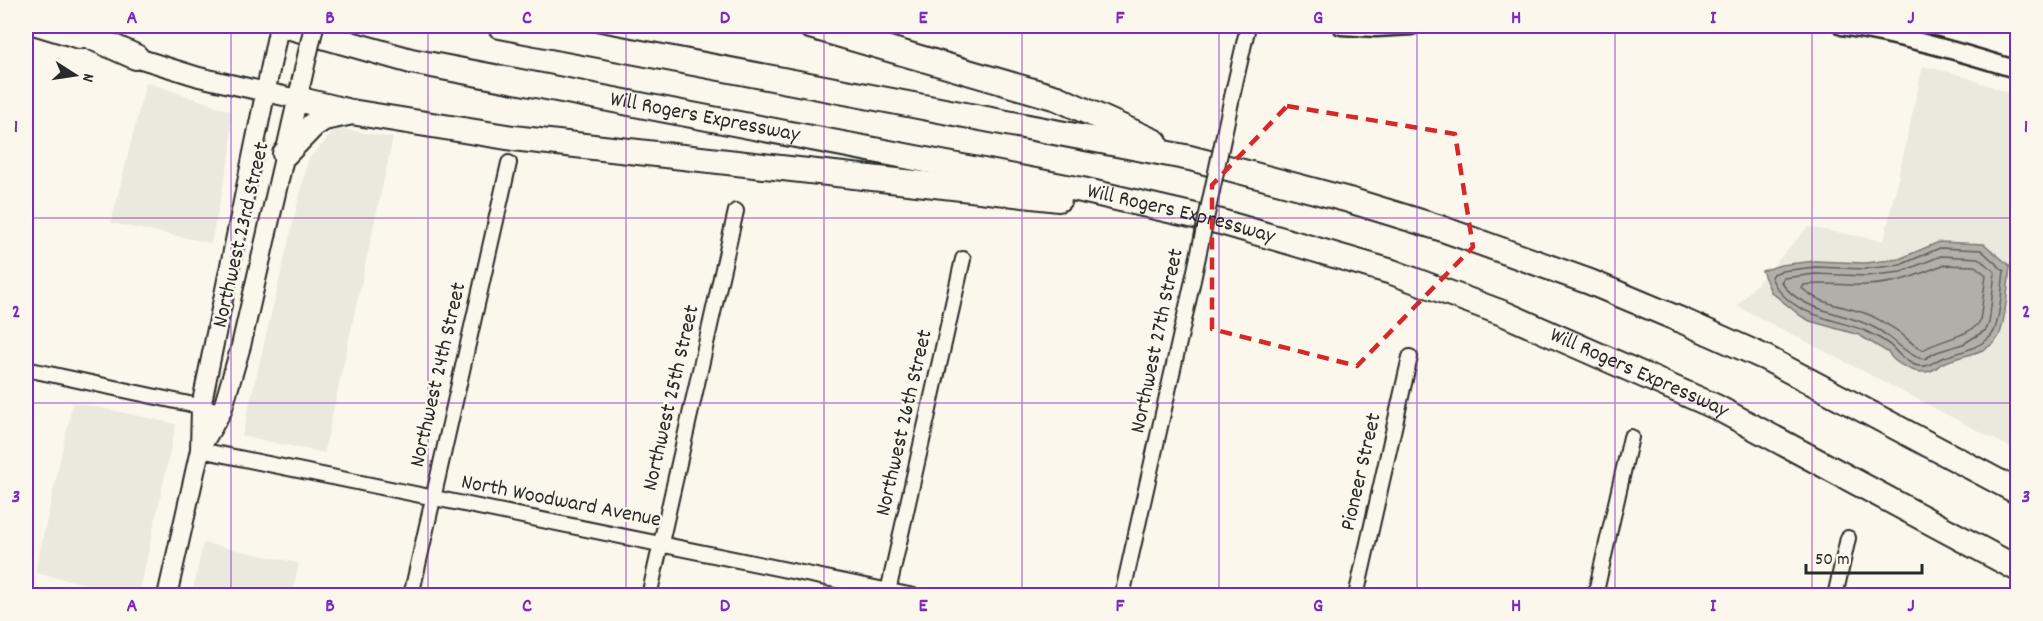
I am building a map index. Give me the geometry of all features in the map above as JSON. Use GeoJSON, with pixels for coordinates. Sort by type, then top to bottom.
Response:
{"type":"FeatureCollection","features":[{"type":"Feature","properties":{"kind":"highway"},"geometry":{"type":"LineString","coordinates":[[67,26],[136,57]]}},
{"type":"Feature","properties":{"kind":"highway","name":"Will Rogers Expressway"},"geometry":{"type":"LineString","coordinates":[[287,26],[411,60],[985,170],[1190,214],[1275,236],[1392,272],[1570,341],[1727,413],[2018,569]]}},
{"type":"Feature","properties":{"kind":"highway"},"geometry":{"type":"LineString","coordinates":[[500,26],[1190,158],[1349,200],[1437,227],[1590,282],[1766,358],[2018,492]]}},
{"type":"Feature","properties":{"kind":"highway"},"geometry":{"type":"LineString","coordinates":[[810,26],[1057,98],[1190,158]]}},
{"type":"Feature","properties":{"kind":"highway"},"geometry":{"type":"LineString","coordinates":[[299,91],[351,112],[513,138],[1190,214]]}},
{"type":"Feature","properties":{"kind":"highway"},"geometry":{"type":"LineString","coordinates":[[285,154],[313,125],[324,118],[351,112]]}},
{"type":"Feature","properties":{"kind":"main road"},"geometry":{"type":"LineString","coordinates":[[36,26],[199,77],[264,93],[299,91]]}},
{"type":"Feature","properties":{"kind":"main road","name":"Northwest 23rd Street"},"geometry":{"type":"LineString","coordinates":[[167,596],[200,450],[201,407],[279,26]]}},
{"type":"Feature","properties":{"kind":"main road","name":"Northwest 23rd Street"},"geometry":{"type":"LineString","coordinates":[[200,450],[222,411],[242,346],[314,26]]}},
{"type":"Feature","properties":{"kind":"street","name":"Northwest 27th Street"},"geometry":{"type":"LineString","coordinates":[[1122,596],[1248,26]]}},
{"type":"Feature","properties":{"kind":"street"},"geometry":{"type":"LineString","coordinates":[[1341,26],[1376,28],[1412,26]]}},
{"type":"Feature","properties":{"kind":"street"},"geometry":{"type":"LineString","coordinates":[[1842,26],[1872,28],[2018,70]]}},
{"type":"Feature","properties":{"kind":"street","name":"Northwest 24th Street"},"geometry":{"type":"LineString","coordinates":[[411,596],[509,163]]}},
{"type":"Feature","properties":{"kind":"street","name":"Northwest 25th Street"},"geometry":{"type":"LineString","coordinates":[[649,596],[736,211]]}},
{"type":"Feature","properties":{"kind":"street","name":"Northwest 26th Street"},"geometry":{"type":"LineString","coordinates":[[888,593],[963,259]]}},
{"type":"Feature","properties":{"kind":"street","name":"Pioneer Street"},"geometry":{"type":"LineString","coordinates":[[1356,596],[1410,357]]}},
{"type":"Feature","properties":{"kind":"street"},"geometry":{"type":"LineString","coordinates":[[26,369],[222,411]]}},
{"type":"Feature","properties":{"kind":"street"},"geometry":{"type":"LineString","coordinates":[[1595,596],[1631,437]]}},
{"type":"Feature","properties":{"kind":"street","name":"North Woodward Avenue"},"geometry":{"type":"LineString","coordinates":[[200,450],[432,499],[660,543],[888,593],[914,596]]}},
{"type":"Feature","properties":{"kind":"street"},"geometry":{"type":"LineString","coordinates":[[1835,596],[1848,538]]}},
{"type":"Feature","properties":{"kind":"highlighted area"},"geometry":{"type":"Polygon","coordinates":[[[1287,106],[1455,134],[1473,247],[1357,366],[1212,329],[1212,185],[1287,106]]]}},
{"type":"Feature","properties":{"kind":"shaded area"},"geometry":{"type":"Polygon","coordinates":[[[1923,66],[1957,74],[2017,96],[2017,451],[1737,306],[1808,227],[1884,241],[1923,66]]]}},
{"type":"Feature","properties":{"kind":"shaded area"},"geometry":{"type":"Polygon","coordinates":[[[146,82],[231,111],[231,149],[211,243],[111,223],[146,82]]]}},
{"type":"Feature","properties":{"kind":"shaded area"},"geometry":{"type":"Polygon","coordinates":[[[337,128],[393,138],[324,453],[242,436],[308,160],[337,128]]]}},
{"type":"Feature","properties":{"kind":"shaded area"},"geometry":{"type":"Polygon","coordinates":[[[73,402],[176,424],[139,595],[35,573],[73,402]]]}},
{"type":"Feature","properties":{"kind":"shaded area"},"geometry":{"type":"Polygon","coordinates":[[[203,543],[299,563],[292,595],[192,595],[203,543]]]}},
{"type":"Feature","properties":{"kind":"water"},"geometry":{"type":"Polygon","coordinates":[[[1939,242],[1984,244],[2010,266],[1999,336],[1988,347],[1980,351],[1948,361],[1927,372],[1904,367],[1889,353],[1859,335],[1810,321],[1801,316],[1771,292],[1762,271],[1781,265],[1815,261],[1865,263],[1899,259],[1939,242]]]}}]}
